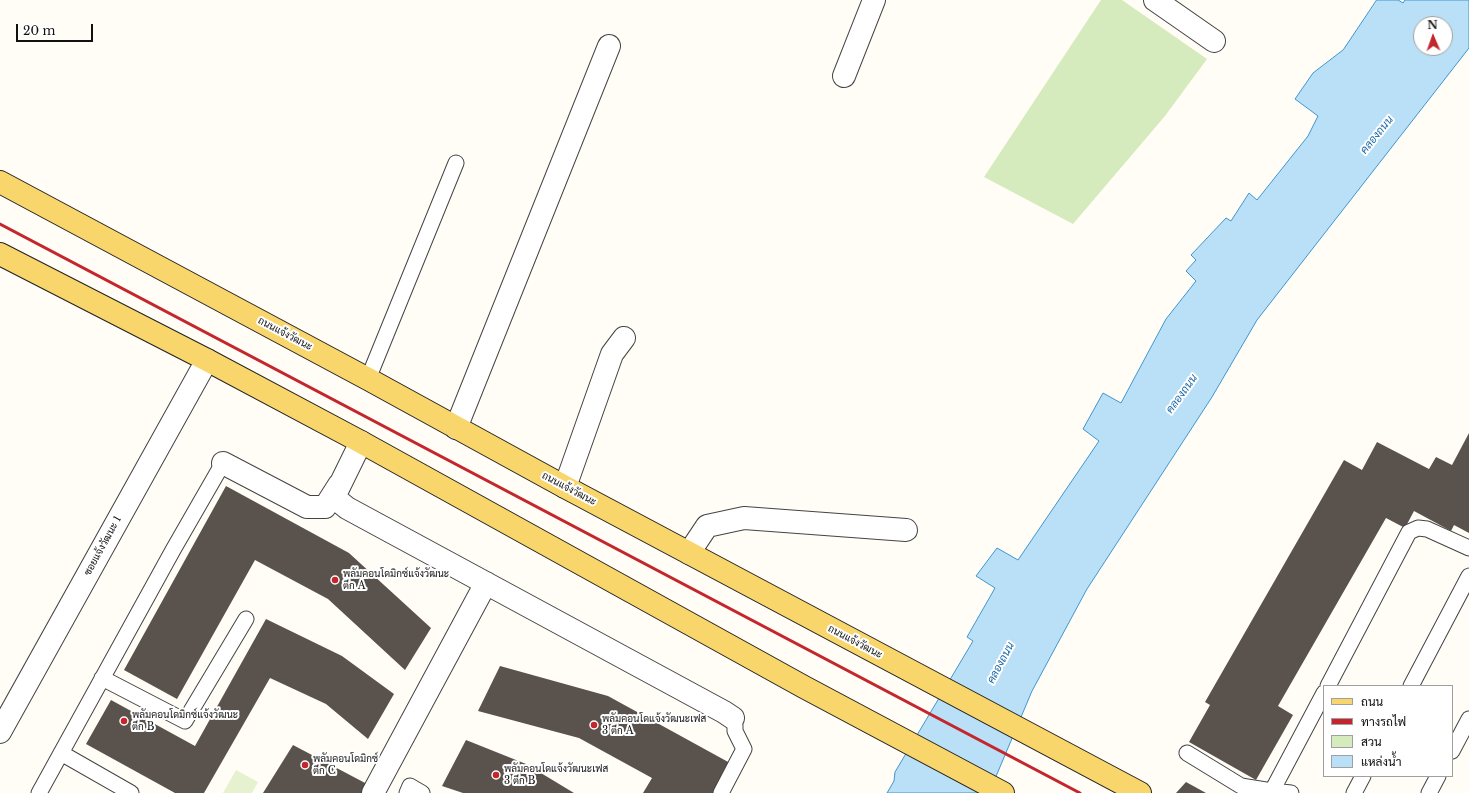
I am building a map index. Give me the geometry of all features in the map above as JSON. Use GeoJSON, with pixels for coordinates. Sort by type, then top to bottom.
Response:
{"type":"FeatureCollection","features":[{"type":"Feature","properties":{"kind":"main road","name":"ถนนแจ้งวัฒนะ"},"geometry":{"type":"LineString","coordinates":[[0,182],[368,379],[565,487],[1140,793]]}},
{"type":"Feature","properties":{"kind":"main road"},"geometry":{"type":"LineString","coordinates":[[0,254],[207,360],[361,442],[804,687],[1003,793]]}},
{"type":"Feature","properties":{"kind":"street"},"geometry":{"type":"LineString","coordinates":[[844,76],[874,0]]}},
{"type":"Feature","properties":{"kind":"street"},"geometry":{"type":"LineString","coordinates":[[1156,0],[1214,41]]}},
{"type":"Feature","properties":{"kind":"street"},"geometry":{"type":"LineString","coordinates":[[456,428],[609,46]]}},
{"type":"Feature","properties":{"kind":"street"},"geometry":{"type":"LineString","coordinates":[[565,487],[612,354],[624,338]]}},
{"type":"Feature","properties":{"kind":"street","name":"ซอยแจ้งวัฒนะ 1"},"geometry":{"type":"LineString","coordinates":[[0,732],[207,360]]}},
{"type":"Feature","properties":{"kind":"street"},"geometry":{"type":"LineString","coordinates":[[223,464],[307,507],[325,508],[339,485],[361,442]]}},
{"type":"Feature","properties":{"kind":"street"},"geometry":{"type":"LineString","coordinates":[[339,485],[336,498],[347,508],[733,718]]}},
{"type":"Feature","properties":{"kind":"street"},"geometry":{"type":"LineString","coordinates":[[689,553],[707,526],[744,518],[906,530]]}},
{"type":"Feature","properties":{"kind":"street"},"geometry":{"type":"LineString","coordinates":[[373,793],[486,583]]}},
{"type":"Feature","properties":{"kind":"lane"},"geometry":{"type":"LineString","coordinates":[[368,379],[456,163]]}},
{"type":"Feature","properties":{"kind":"lane"},"geometry":{"type":"LineString","coordinates":[[39,793],[169,556],[223,464]]}},
{"type":"Feature","properties":{"kind":"lane"},"geometry":{"type":"LineString","coordinates":[[1329,685],[1410,532],[1418,528],[1427,529],[1469,548]]}},
{"type":"Feature","properties":{"kind":"lane"},"geometry":{"type":"LineString","coordinates":[[1411,685],[1469,576]]}},
{"type":"Feature","properties":{"kind":"lane"},"geometry":{"type":"LineString","coordinates":[[102,678],[185,720],[219,673],[246,619]]}},
{"type":"Feature","properties":{"kind":"lane"},"geometry":{"type":"LineString","coordinates":[[1272,790],[1323,695]]}},
{"type":"Feature","properties":{"kind":"lane"},"geometry":{"type":"LineString","coordinates":[[721,793],[744,749],[735,731],[733,718]]}},
{"type":"Feature","properties":{"kind":"lane"},"geometry":{"type":"LineString","coordinates":[[1453,749],[1469,719]]}},
{"type":"Feature","properties":{"kind":"lane"},"geometry":{"type":"LineString","coordinates":[[61,753],[131,793]]}},
{"type":"Feature","properties":{"kind":"lane"},"geometry":{"type":"LineString","coordinates":[[1187,753],[1241,786],[1291,793]]}},
{"type":"Feature","properties":{"kind":"lane"},"geometry":{"type":"LineString","coordinates":[[1354,793],[1362,777]]}},
{"type":"Feature","properties":{"kind":"lane"},"geometry":{"type":"LineString","coordinates":[[1429,793],[1437,777]]}},
{"type":"Feature","properties":{"kind":"lane"},"geometry":{"type":"LineString","coordinates":[[406,793],[410,786],[422,793]]}},
{"type":"Feature","properties":{"kind":"green space"},"geometry":{"type":"Polygon","coordinates":[[[1101,0],[1122,0],[1207,59],[1165,116],[1073,224],[984,177],[1101,0]]]}},
{"type":"Feature","properties":{"kind":"green space"},"geometry":{"type":"Polygon","coordinates":[[[236,770],[258,782],[252,793],[223,793],[236,770]]]}},
{"type":"Feature","properties":{"kind":"water","name":"คลองถนน"},"geometry":{"type":"Polygon","coordinates":[[[1377,0],[1398,0],[1403,3],[1405,0],[1469,0],[1469,48],[1257,320],[1212,397],[1087,589],[1032,691],[989,793],[887,793],[894,781],[895,772],[973,641],[967,637],[995,588],[976,576],[997,548],[1018,560],[1099,441],[1083,429],[1103,393],[1121,403],[1166,319],[1196,281],[1186,271],[1196,260],[1191,255],[1226,218],[1231,221],[1249,193],[1257,200],[1308,136],[1318,116],[1295,99],[1313,73],[1343,50],[1377,0]]]}},
{"type":"Feature","properties":{"kind":"building"},"geometry":{"type":"Polygon","coordinates":[[[1469,433],[1469,533],[1454,525],[1451,531],[1414,511],[1405,528],[1386,518],[1278,706],[1293,715],[1256,780],[1189,742],[1210,705],[1205,702],[1344,460],[1362,470],[1377,442],[1429,469],[1436,457],[1452,465],[1469,433]]]}},
{"type":"Feature","properties":{"kind":"building","name":"พลัมคอนโดมิกซ์แจ้งวัฒนะ ตึก A"},"geometry":{"type":"Polygon","coordinates":[[[226,486],[349,553],[431,628],[405,670],[328,599],[255,560],[177,699],[124,670],[226,486]]]}},
{"type":"Feature","properties":{"kind":"building","name":"พลัมคอนโดมิกซ์แจ้งวัฒนะ ตึก B"},"geometry":{"type":"Polygon","coordinates":[[[266,619],[342,656],[394,694],[368,739],[326,704],[270,678],[204,793],[175,793],[86,744],[111,700],[195,746],[266,619]]]}},
{"type":"Feature","properties":{"kind":"building","name":"พลัมคอนโดแจ้งวัฒนะเฟส 3 ตึก A"},"geometry":{"type":"Polygon","coordinates":[[[500,666],[608,696],[730,763],[713,793],[643,793],[652,778],[579,738],[478,711],[500,666]]]}},
{"type":"Feature","properties":{"kind":"building","name":"พลัมคอนโดแจ้งวัฒนะเฟส 3 ตึก B"},"geometry":{"type":"Polygon","coordinates":[[[466,740],[526,764],[574,793],[463,793],[442,786],[466,740]]]}},
{"type":"Feature","properties":{"kind":"building","name":"พลัมคอนโดมิกซ์ ตึก C"},"geometry":{"type":"Polygon","coordinates":[[[293,745],[367,784],[362,793],[263,793],[293,745]]]}},
{"type":"Feature","properties":{"kind":"building"},"geometry":{"type":"Polygon","coordinates":[[[1186,782],[1206,793],[1176,793],[1186,782]]]}},
{"type":"Feature","properties":{"kind":"railway"},"geometry":{"type":"LineString","coordinates":[[0,224],[1080,793]]}},
{"type":"Feature","properties":{"kind":"place","name":"พลัมคอนโดมิกซ์แจ้งวัฒนะ ตึก A"},"geometry":{"type":"Point","coordinates":[335,580]}},
{"type":"Feature","properties":{"kind":"place","name":"พลัมคอนโดมิกซ์แจ้งวัฒนะ ตึก B"},"geometry":{"type":"Point","coordinates":[124,721]}},
{"type":"Feature","properties":{"kind":"place","name":"พลัมคอนโดแจ้งวัฒนะเฟส 3 ตึก A"},"geometry":{"type":"Point","coordinates":[594,725]}},
{"type":"Feature","properties":{"kind":"place","name":"พลัมคอนโดมิกซ์ ตึก C"},"geometry":{"type":"Point","coordinates":[305,765]}},
{"type":"Feature","properties":{"kind":"place","name":"พลัมคอนโดแจ้งวัฒนะเฟส 3 ตึก B"},"geometry":{"type":"Point","coordinates":[496,775]}}]}
